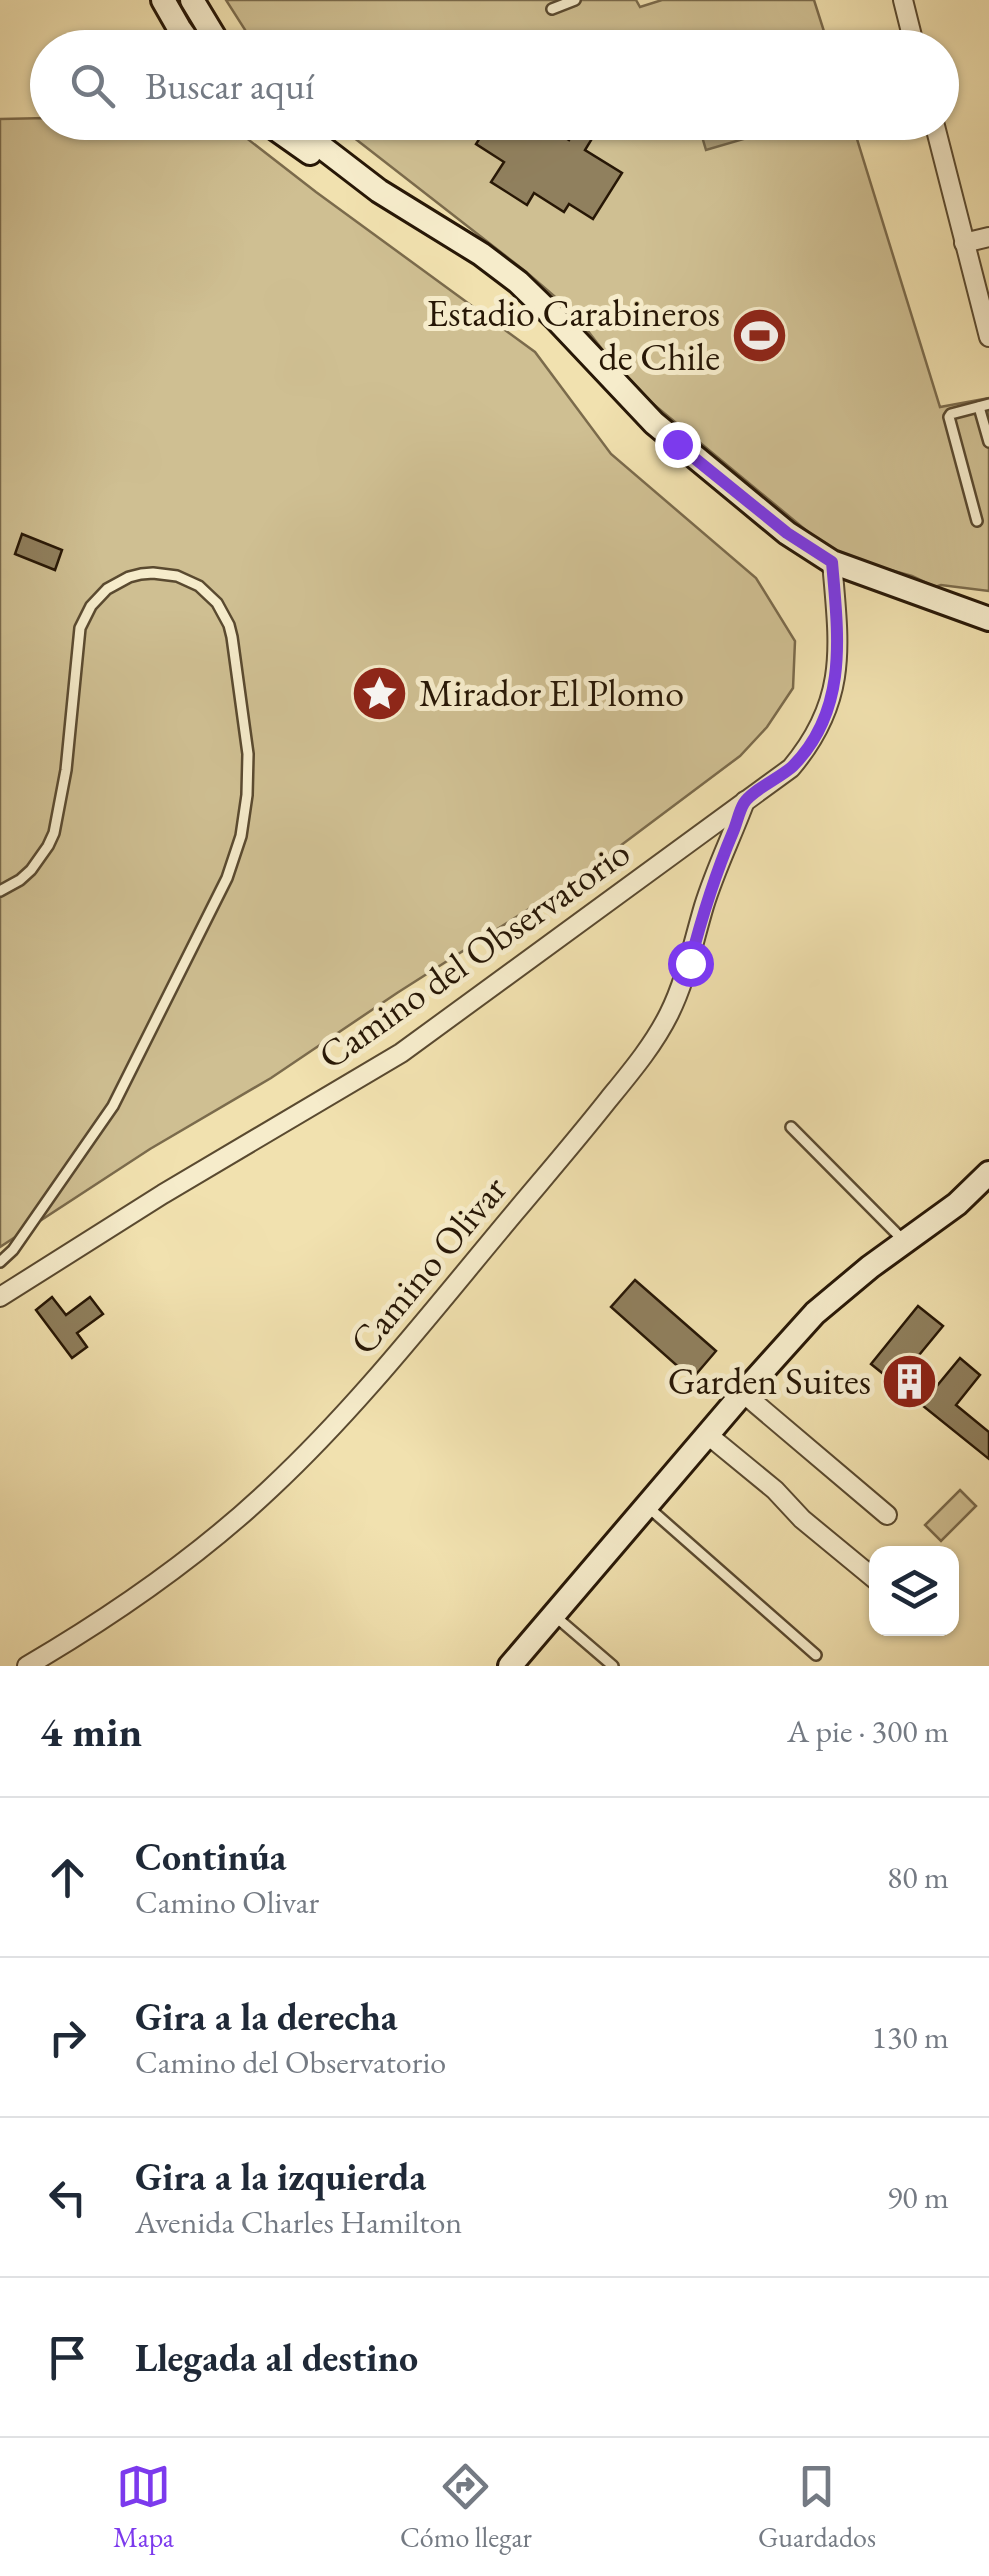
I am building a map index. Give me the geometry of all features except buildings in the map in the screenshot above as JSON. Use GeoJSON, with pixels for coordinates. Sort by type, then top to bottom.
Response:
{"type":"FeatureCollection","features":[{"type":"Feature","properties":{"kind":"main road"},"geometry":{"type":"LineString","coordinates":[[163,0],[182,30]]}},
{"type":"Feature","properties":{"kind":"main road"},"geometry":{"type":"LineString","coordinates":[[192,0],[211,30]]}},
{"type":"Feature","properties":{"kind":"main road"},"geometry":{"type":"LineString","coordinates":[[291,140],[379,190]]}},
{"type":"Feature","properties":{"kind":"main road"},"geometry":{"type":"LineString","coordinates":[[313,140],[379,190],[518,282],[654,423],[810,550],[832,562],[989,619]]}},
{"type":"Feature","properties":{"kind":"main road"},"geometry":{"type":"LineString","coordinates":[[510,1666],[815,1313],[957,1204],[989,1173]]}},
{"type":"Feature","properties":{"kind":"street"},"geometry":{"type":"LineString","coordinates":[[903,0],[910,30]]}},
{"type":"Feature","properties":{"kind":"street"},"geometry":{"type":"LineString","coordinates":[[938,140],[989,338]]}},
{"type":"Feature","properties":{"kind":"street"},"geometry":{"type":"LineString","coordinates":[[964,243],[989,237]]}},
{"type":"Feature","properties":{"kind":"street","name":"Camino del Observatorio"},"geometry":{"type":"LineString","coordinates":[[0,1297],[163,1194],[401,1053],[791,768],[813,739],[828,706],[838,653],[832,562]]}},
{"type":"Feature","properties":{"kind":"street","name":"Camino Olivar"},"geometry":{"type":"LineString","coordinates":[[27,1666],[152,1586],[270,1488],[342,1416],[584,1131],[652,1045],[669,1014],[690,963],[717,868],[745,800]]}},
{"type":"Feature","properties":{"kind":"street"},"geometry":{"type":"LineString","coordinates":[[744,1393],[887,1515]]}},
{"type":"Feature","properties":{"kind":"street"},"geometry":{"type":"LineString","coordinates":[[708,1435],[869,1574]]}},
{"type":"Feature","properties":{"kind":"lane"},"geometry":{"type":"LineString","coordinates":[[552,9],[574,0]]}},
{"type":"Feature","properties":{"kind":"lane"},"geometry":{"type":"LineString","coordinates":[[977,521],[951,414],[984,406],[989,442]]}},
{"type":"Feature","properties":{"kind":"lane"},"geometry":{"type":"LineString","coordinates":[[0,892],[31,870],[54,833],[66,770],[80,628],[90,606],[107,588],[140,574],[177,576],[199,586],[217,603],[232,636],[248,774],[238,847],[218,898],[113,1106],[0,1262]]}},
{"type":"Feature","properties":{"kind":"lane"},"geometry":{"type":"LineString","coordinates":[[791,1127],[906,1243]]}},
{"type":"Feature","properties":{"kind":"lane"},"geometry":{"type":"LineString","coordinates":[[648,1506],[816,1656]]}},
{"type":"Feature","properties":{"kind":"lane"},"geometry":{"type":"LineString","coordinates":[[554,1615],[613,1666]]}},
{"type":"Feature","properties":{"kind":"shaded area"},"geometry":{"type":"Polygon","coordinates":[[[226,0],[636,0],[640,7],[662,0],[814,0],[824,30],[245,30],[226,0]]]}},
{"type":"Feature","properties":{"kind":"shaded area"},"geometry":{"type":"Polygon","coordinates":[[[30,118],[30,140],[249,140],[535,352],[611,454],[756,578],[795,641],[793,688],[767,727],[740,756],[576,879],[271,1078],[150,1149],[0,1247],[0,119],[30,118]]]}},
{"type":"Feature","properties":{"kind":"shaded area","name":"Estadio Carabineros de Chile"},"geometry":{"type":"Polygon","coordinates":[[[357,140],[857,140],[940,407],[989,398],[989,591],[935,587],[912,576],[836,555],[629,384],[574,313],[357,140]]]}},
{"type":"Feature","properties":{"kind":"shaded area"},"geometry":{"type":"Polygon","coordinates":[[[703,140],[740,140],[706,150],[703,140]]]}},
{"type":"Feature","properties":{"kind":"shaded area"},"geometry":{"type":"Polygon","coordinates":[[[960,1490],[976,1506],[941,1541],[925,1525],[960,1490]]]}},
{"type":"Feature","properties":{"kind":"place","name":"Estadio Carabineros de Chile"},"geometry":{"type":"Point","coordinates":[759,335]}},
{"type":"Feature","properties":{"kind":"place","name":"Mirador El Plomo"},"geometry":{"type":"Point","coordinates":[380,693]}},
{"type":"Feature","properties":{"kind":"place","name":"Garden Suites"},"geometry":{"type":"Point","coordinates":[910,1381]}},
{"type":"Feature","properties":{"kind":"route"},"geometry":{"type":"LineString","coordinates":[[677,444],[787,533],[832,562],[838,637],[834,689],[821,723],[791,768],[745,800],[704,906],[690,963]]}}]}
